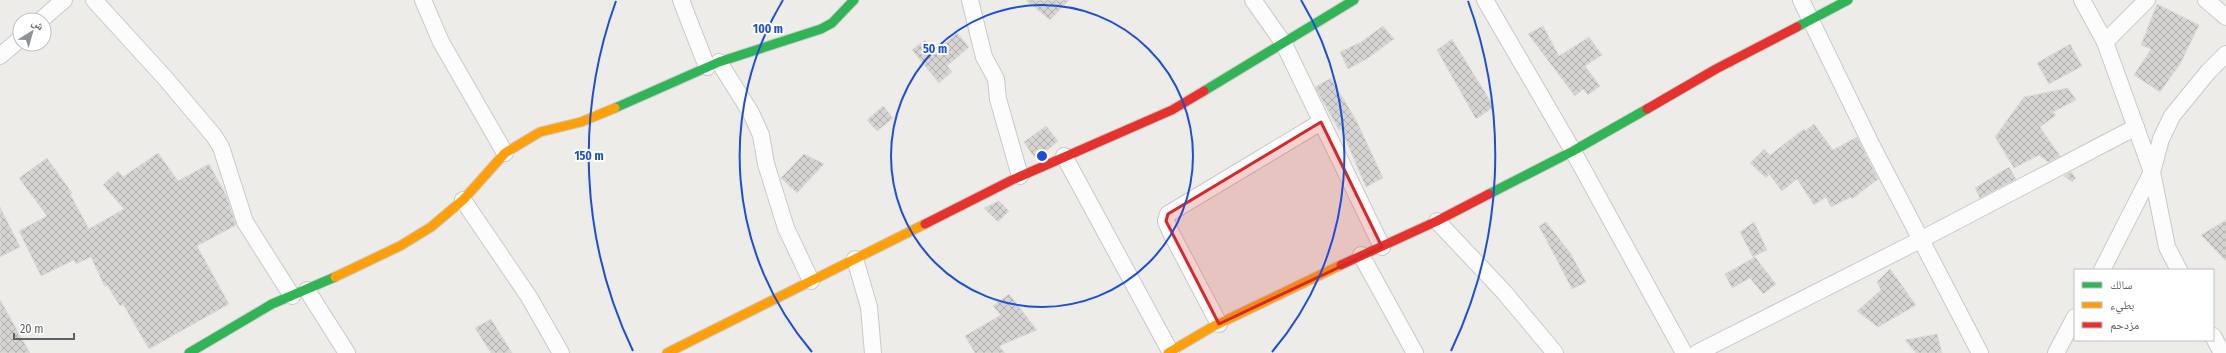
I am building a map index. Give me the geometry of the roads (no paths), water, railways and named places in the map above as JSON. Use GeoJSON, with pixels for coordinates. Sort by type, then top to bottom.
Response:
{"type":"FeatureCollection","features":[{"type":"Feature","properties":{"kind":"street"},"geometry":{"type":"LineString","coordinates":[[50,12],[64,0]]}},
{"type":"Feature","properties":{"kind":"street"},"geometry":{"type":"LineString","coordinates":[[94,0],[166,79],[214,136],[221,148],[245,222],[292,296]]}},
{"type":"Feature","properties":{"kind":"street"},"geometry":{"type":"LineString","coordinates":[[423,0],[441,42],[506,153]]}},
{"type":"Feature","properties":{"kind":"street"},"geometry":{"type":"LineString","coordinates":[[681,0],[713,64],[751,113],[761,135],[766,164],[786,228],[811,281]]}},
{"type":"Feature","properties":{"kind":"street"},"geometry":{"type":"LineString","coordinates":[[189,353],[272,304],[307,290],[400,246],[430,227],[462,200],[506,153],[540,132],[581,122],[634,102],[713,64],[821,29],[832,23],[854,0]]}},
{"type":"Feature","properties":{"kind":"street"},"geometry":{"type":"LineString","coordinates":[[970,0],[984,57],[996,79],[998,98],[1020,176]]}},
{"type":"Feature","properties":{"kind":"street"},"geometry":{"type":"LineString","coordinates":[[1253,0],[1284,44],[1382,247]]}},
{"type":"Feature","properties":{"kind":"street"},"geometry":{"type":"LineString","coordinates":[[667,353],[1020,176],[1064,156],[1111,138],[1172,110],[1261,56],[1284,44],[1354,0]]}},
{"type":"Feature","properties":{"kind":"street"},"geometry":{"type":"LineString","coordinates":[[1484,0],[1573,151],[1684,353]]}},
{"type":"Feature","properties":{"kind":"street"},"geometry":{"type":"LineString","coordinates":[[1801,0],[1872,146],[1922,239],[1980,353]]}},
{"type":"Feature","properties":{"kind":"street"},"geometry":{"type":"LineString","coordinates":[[1064,156],[1170,353],[1219,324],[1361,255],[1438,221],[1573,151],[1716,69],[1848,0]]}},
{"type":"Feature","properties":{"kind":"street"},"geometry":{"type":"LineString","coordinates":[[2082,0],[2106,42],[2152,172],[2167,247],[2178,269]]}},
{"type":"Feature","properties":{"kind":"street"},"geometry":{"type":"LineString","coordinates":[[2106,42],[2147,0]]}},
{"type":"Feature","properties":{"kind":"street"},"geometry":{"type":"LineString","coordinates":[[2206,0],[2226,17]]}},
{"type":"Feature","properties":{"kind":"street"},"geometry":{"type":"LineString","coordinates":[[0,56],[12,46]]}},
{"type":"Feature","properties":{"kind":"street"},"geometry":{"type":"LineString","coordinates":[[2103,269],[2152,172],[2161,139],[2172,116],[2208,72],[2226,54]]}},
{"type":"Feature","properties":{"kind":"street"},"geometry":{"type":"LineString","coordinates":[[1219,324],[1170,231],[1166,221],[1168,214],[1321,122]]}},
{"type":"Feature","properties":{"kind":"street"},"geometry":{"type":"LineString","coordinates":[[1697,353],[1922,239],[2136,127]]}},
{"type":"Feature","properties":{"kind":"street"},"geometry":{"type":"LineString","coordinates":[[462,200],[529,297],[561,353]]}},
{"type":"Feature","properties":{"kind":"street"},"geometry":{"type":"LineString","coordinates":[[1438,221],[1504,292],[1555,353]]}},
{"type":"Feature","properties":{"kind":"street"},"geometry":{"type":"LineString","coordinates":[[1361,255],[1415,353]]}},
{"type":"Feature","properties":{"kind":"street"},"geometry":{"type":"LineString","coordinates":[[855,259],[869,307],[873,353]]}},
{"type":"Feature","properties":{"kind":"street"},"geometry":{"type":"LineString","coordinates":[[307,290],[347,353]]}},
{"type":"Feature","properties":{"kind":"street"},"geometry":{"type":"LineString","coordinates":[[2056,353],[2074,319]]}},
{"type":"Feature","properties":{"kind":"street"},"geometry":{"type":"LineString","coordinates":[[2214,338],[2222,353]]}}]}
